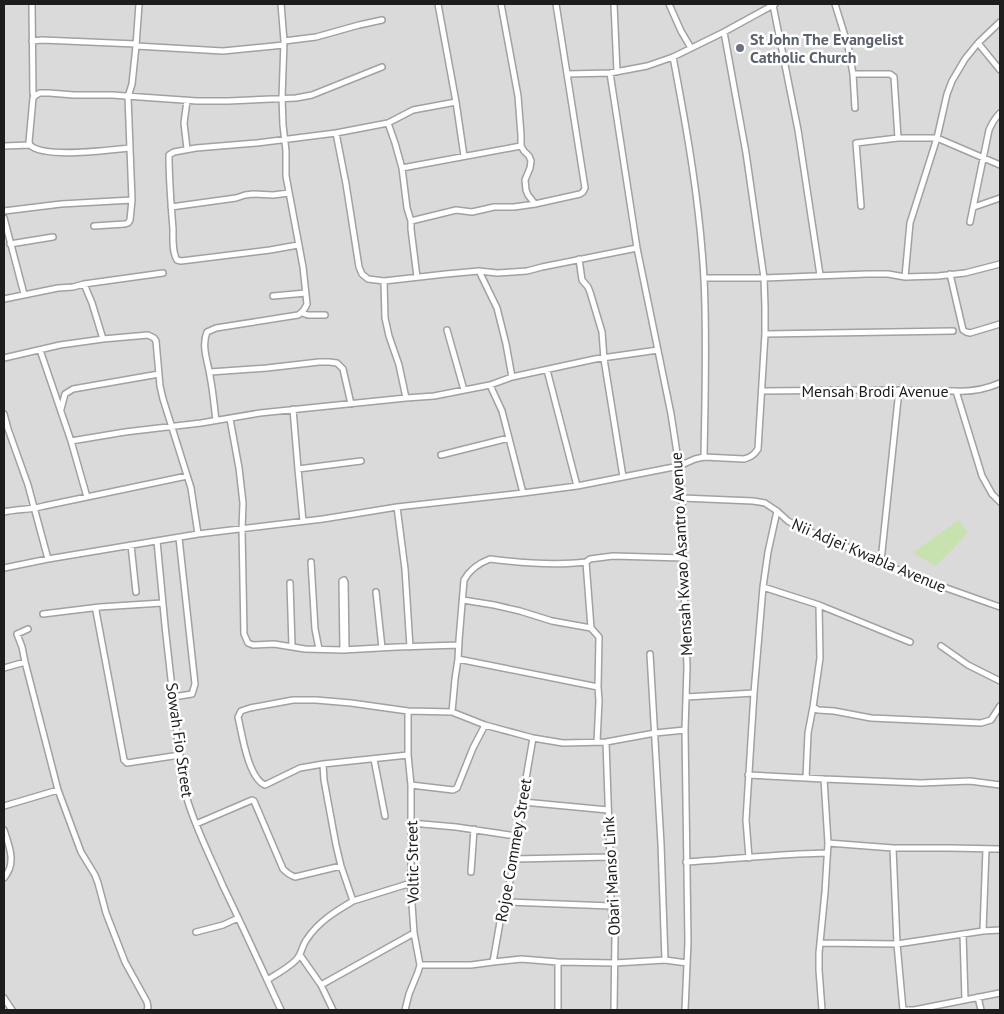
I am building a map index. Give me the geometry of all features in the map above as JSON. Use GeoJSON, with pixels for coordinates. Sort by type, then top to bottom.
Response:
{"type":"FeatureCollection","features":[{"type":"Feature","properties":{"kind":"street"},"geometry":{"type":"LineString","coordinates":[[32,4],[32,94]]}},
{"type":"Feature","properties":{"kind":"street"},"geometry":{"type":"LineString","coordinates":[[94,226],[128,223],[130,220],[132,200],[128,97],[132,84],[139,4]]}},
{"type":"Feature","properties":{"kind":"street"},"geometry":{"type":"LineString","coordinates":[[281,4],[284,43],[282,98],[286,176],[303,267],[307,304],[302,313]]}},
{"type":"Feature","properties":{"kind":"street"},"geometry":{"type":"LineString","coordinates":[[438,4],[464,156]]}},
{"type":"Feature","properties":{"kind":"street"},"geometry":{"type":"LineString","coordinates":[[501,4],[518,96],[522,135],[521,146],[531,162],[525,180],[528,195],[534,204]]}},
{"type":"Feature","properties":{"kind":"street"},"geometry":{"type":"LineString","coordinates":[[411,221],[456,210],[472,212],[494,207],[534,204],[583,192],[585,188],[556,4]]}},
{"type":"Feature","properties":{"kind":"street"},"geometry":{"type":"LineString","coordinates":[[614,4],[617,72]]}},
{"type":"Feature","properties":{"kind":"street"},"geometry":{"type":"LineString","coordinates":[[669,4],[691,48]]}},
{"type":"Feature","properties":{"kind":"street"},"geometry":{"type":"LineString","coordinates":[[834,4],[848,46],[853,74],[855,108]]}},
{"type":"Feature","properties":{"kind":"street"},"geometry":{"type":"LineString","coordinates":[[567,74],[610,73],[647,66],[673,57],[774,5],[798,130],[820,275]]}},
{"type":"Feature","properties":{"kind":"street"},"geometry":{"type":"LineString","coordinates":[[32,41],[223,50],[284,43],[382,20]]}},
{"type":"Feature","properties":{"kind":"street"},"geometry":{"type":"LineString","coordinates":[[905,277],[910,223],[937,138],[947,94],[965,59],[978,43],[1000,22]]}},
{"type":"Feature","properties":{"kind":"street"},"geometry":{"type":"LineString","coordinates":[[7,568],[48,558],[198,534],[242,530],[397,507],[576,486],[679,466],[704,457],[750,458],[758,449],[765,307],[764,278],[746,153],[724,32]]}},
{"type":"Feature","properties":{"kind":"street"},"geometry":{"type":"LineString","coordinates":[[978,43],[1000,70]]}},
{"type":"Feature","properties":{"kind":"street"},"geometry":{"type":"LineString","coordinates":[[673,57],[686,123],[704,278],[704,457]]}},
{"type":"Feature","properties":{"kind":"street"},"geometry":{"type":"LineString","coordinates":[[30,145],[33,98],[40,93],[112,95],[187,101],[282,98],[312,95],[382,68]]}},
{"type":"Feature","properties":{"kind":"street","name":"Mensah Kwao Asantro Avenue"},"geometry":{"type":"LineString","coordinates":[[610,73],[637,248],[671,414],[682,498],[682,558],[687,667],[685,730],[688,942],[684,1010]]}},
{"type":"Feature","properties":{"kind":"street"},"geometry":{"type":"LineString","coordinates":[[853,74],[890,74],[894,78],[898,138]]}},
{"type":"Feature","properties":{"kind":"street"},"geometry":{"type":"LineString","coordinates":[[187,101],[184,122],[187,150]]}},
{"type":"Feature","properties":{"kind":"street"},"geometry":{"type":"LineString","coordinates":[[298,245],[182,261],[177,260],[175,256],[171,207],[169,155],[174,152],[187,150],[336,133],[388,123],[413,110],[456,102]]}},
{"type":"Feature","properties":{"kind":"street"},"geometry":{"type":"LineString","coordinates":[[970,222],[992,124],[1000,113]]}},
{"type":"Feature","properties":{"kind":"street"},"geometry":{"type":"LineString","coordinates":[[388,123],[402,168],[407,208],[411,221],[417,278]]}},
{"type":"Feature","properties":{"kind":"street"},"geometry":{"type":"LineString","coordinates":[[336,133],[348,193],[359,268],[368,279],[384,281],[479,271],[497,273],[527,271],[637,248]]}},
{"type":"Feature","properties":{"kind":"street"},"geometry":{"type":"LineString","coordinates":[[860,206],[856,143],[898,138],[937,138],[1000,166]]}},
{"type":"Feature","properties":{"kind":"street"},"geometry":{"type":"LineString","coordinates":[[4,146],[30,145],[32,148],[46,152],[84,152],[130,148]]}},
{"type":"Feature","properties":{"kind":"street"},"geometry":{"type":"LineString","coordinates":[[402,168],[521,146]]}},
{"type":"Feature","properties":{"kind":"street"},"geometry":{"type":"LineString","coordinates":[[171,207],[253,194],[273,196],[289,192]]}},
{"type":"Feature","properties":{"kind":"street"},"geometry":{"type":"LineString","coordinates":[[974,207],[1000,198]]}},
{"type":"Feature","properties":{"kind":"street"},"geometry":{"type":"LineString","coordinates":[[4,211],[60,204],[132,200]]}},
{"type":"Feature","properties":{"kind":"street"},"geometry":{"type":"LineString","coordinates":[[4,218],[24,294]]}},
{"type":"Feature","properties":{"kind":"street"},"geometry":{"type":"LineString","coordinates":[[10,244],[53,237]]}},
{"type":"Feature","properties":{"kind":"street"},"geometry":{"type":"LineString","coordinates":[[579,259],[582,280],[588,287],[602,332],[604,358],[623,477]]}},
{"type":"Feature","properties":{"kind":"street"},"geometry":{"type":"LineString","coordinates":[[704,278],[874,274],[905,277],[965,273],[1000,264]]}},
{"type":"Feature","properties":{"kind":"street"},"geometry":{"type":"LineString","coordinates":[[479,271],[497,308],[512,378]]}},
{"type":"Feature","properties":{"kind":"street"},"geometry":{"type":"LineString","coordinates":[[4,299],[24,294],[163,272]]}},
{"type":"Feature","properties":{"kind":"street"},"geometry":{"type":"LineString","coordinates":[[950,274],[964,330],[966,332],[975,332],[1000,324]]}},
{"type":"Feature","properties":{"kind":"street"},"geometry":{"type":"LineString","coordinates":[[384,281],[385,318],[399,365],[406,398]]}},
{"type":"Feature","properties":{"kind":"street"},"geometry":{"type":"LineString","coordinates":[[84,284],[103,339]]}},
{"type":"Feature","properties":{"kind":"street"},"geometry":{"type":"LineString","coordinates":[[273,296],[306,293]]}},
{"type":"Feature","properties":{"kind":"street"},"geometry":{"type":"LineString","coordinates":[[216,420],[204,340],[207,332],[216,328],[302,313],[308,315],[325,314]]}},
{"type":"Feature","properties":{"kind":"street"},"geometry":{"type":"LineString","coordinates":[[447,330],[464,390]]}},
{"type":"Feature","properties":{"kind":"street"},"geometry":{"type":"LineString","coordinates":[[764,334],[953,331]]}},
{"type":"Feature","properties":{"kind":"street"},"geometry":{"type":"LineString","coordinates":[[4,358],[60,345],[103,339],[148,335],[154,338],[158,350],[163,399],[191,488],[198,534]]}},
{"type":"Feature","properties":{"kind":"street"},"geometry":{"type":"LineString","coordinates":[[40,350],[71,440],[87,497]]}},
{"type":"Feature","properties":{"kind":"street"},"geometry":{"type":"LineString","coordinates":[[71,440],[293,409],[434,396],[490,385],[512,378],[595,359],[658,350]]}},
{"type":"Feature","properties":{"kind":"street"},"geometry":{"type":"LineString","coordinates":[[210,372],[319,362],[337,363],[343,368],[351,404]]}},
{"type":"Feature","properties":{"kind":"street"},"geometry":{"type":"LineString","coordinates":[[547,370],[576,486]]}},
{"type":"Feature","properties":{"kind":"street"},"geometry":{"type":"LineString","coordinates":[[60,409],[65,394],[73,389],[159,374]]}},
{"type":"Feature","properties":{"kind":"street"},"geometry":{"type":"LineString","coordinates":[[956,391],[980,390],[1000,383]]}},
{"type":"Feature","properties":{"kind":"street"},"geometry":{"type":"LineString","coordinates":[[490,385],[502,411],[523,493]]}},
{"type":"Feature","properties":{"kind":"street"},"geometry":{"type":"LineString","coordinates":[[881,561],[899,390]]}},
{"type":"Feature","properties":{"kind":"street","name":"Mensah Brodi Avenue"},"geometry":{"type":"LineString","coordinates":[[762,392],[956,391],[982,476],[992,494],[1000,502]]}},
{"type":"Feature","properties":{"kind":"street"},"geometry":{"type":"LineString","coordinates":[[293,409],[303,521]]}},
{"type":"Feature","properties":{"kind":"street"},"geometry":{"type":"LineString","coordinates":[[4,414],[28,485],[48,558]]}},
{"type":"Feature","properties":{"kind":"street"},"geometry":{"type":"LineString","coordinates":[[230,419],[244,503],[242,530],[243,628],[246,640],[250,644],[344,650],[459,646]]}},
{"type":"Feature","properties":{"kind":"street"},"geometry":{"type":"LineString","coordinates":[[441,455],[509,438]]}},
{"type":"Feature","properties":{"kind":"street"},"geometry":{"type":"LineString","coordinates":[[298,469],[361,461]]}},
{"type":"Feature","properties":{"kind":"street"},"geometry":{"type":"LineString","coordinates":[[4,512],[34,509],[187,476]]}},
{"type":"Feature","properties":{"kind":"street","name":"Nii Adjei Kwabla Avenue"},"geometry":{"type":"LineString","coordinates":[[682,498],[765,503],[799,528],[881,561],[904,573],[1000,607]]}},
{"type":"Feature","properties":{"kind":"street"},"geometry":{"type":"LineString","coordinates":[[397,507],[405,569],[410,647]]}},
{"type":"Feature","properties":{"kind":"street"},"geometry":{"type":"LineString","coordinates":[[749,858],[746,827],[754,693],[763,587],[777,511]]}},
{"type":"Feature","properties":{"kind":"street"},"geometry":{"type":"LineString","coordinates":[[173,697],[192,694],[195,684],[178,538]]}},
{"type":"Feature","properties":{"kind":"street","name":"Sowah Fio Street"},"geometry":{"type":"LineString","coordinates":[[158,541],[162,603],[185,791],[196,824],[281,1010]]}},
{"type":"Feature","properties":{"kind":"street"},"geometry":{"type":"LineString","coordinates":[[131,545],[136,592]]}},
{"type":"Feature","properties":{"kind":"street"},"geometry":{"type":"LineString","coordinates":[[452,712],[464,580],[468,574],[484,561],[490,559],[525,563],[570,563],[586,562],[590,559],[613,556],[682,558]]}},
{"type":"Feature","properties":{"kind":"street"},"geometry":{"type":"LineString","coordinates":[[311,562],[314,629],[319,649]]}},
{"type":"Feature","properties":{"kind":"street"},"geometry":{"type":"LineString","coordinates":[[586,562],[591,628],[599,637],[599,701],[596,742]]}},
{"type":"Feature","properties":{"kind":"street"},"geometry":{"type":"LineString","coordinates":[[290,583],[292,646]]}},
{"type":"Feature","properties":{"kind":"street"},"geometry":{"type":"LineString","coordinates":[[763,587],[819,606],[910,642]]}},
{"type":"Feature","properties":{"kind":"street"},"geometry":{"type":"LineString","coordinates":[[376,592],[382,648]]}},
{"type":"Feature","properties":{"kind":"street"},"geometry":{"type":"LineString","coordinates":[[463,600],[494,604],[552,621],[591,628]]}},
{"type":"Feature","properties":{"kind":"street"},"geometry":{"type":"LineString","coordinates":[[43,614],[100,607],[162,603]]}},
{"type":"Feature","properties":{"kind":"street"},"geometry":{"type":"LineString","coordinates":[[344,606],[344,650]]}},
{"type":"Feature","properties":{"kind":"street"},"geometry":{"type":"LineString","coordinates":[[806,778],[808,733],[820,658],[819,606]]}},
{"type":"Feature","properties":{"kind":"street"},"geometry":{"type":"LineString","coordinates":[[100,607],[96,611],[123,759],[128,763],[180,755]]}},
{"type":"Feature","properties":{"kind":"street"},"geometry":{"type":"LineString","coordinates":[[28,629],[17,634],[22,647],[58,790],[81,852],[95,875],[106,914],[125,962],[147,1002],[147,1010]]}},
{"type":"Feature","properties":{"kind":"street"},"geometry":{"type":"LineString","coordinates":[[941,646],[968,665],[1000,681]]}},
{"type":"Feature","properties":{"kind":"street"},"geometry":{"type":"LineString","coordinates":[[650,654],[661,844],[664,960]]}},
{"type":"Feature","properties":{"kind":"street"},"geometry":{"type":"LineString","coordinates":[[458,659],[598,687]]}},
{"type":"Feature","properties":{"kind":"street"},"geometry":{"type":"LineString","coordinates":[[4,668],[25,662]]}},
{"type":"Feature","properties":{"kind":"street"},"geometry":{"type":"LineString","coordinates":[[686,697],[754,693]]}},
{"type":"Feature","properties":{"kind":"street"},"geometry":{"type":"LineString","coordinates":[[408,755],[300,768],[264,784],[260,782],[252,770],[238,714],[250,708],[294,700],[352,703],[408,711],[452,712],[485,725],[533,738],[563,743],[606,742],[655,733],[685,730]]}},
{"type":"Feature","properties":{"kind":"street"},"geometry":{"type":"LineString","coordinates":[[813,707],[818,710],[871,718],[981,723],[991,720],[1000,706]]}},
{"type":"Feature","properties":{"kind":"street","name":"Voltic Street"},"geometry":{"type":"LineString","coordinates":[[408,711],[408,755],[411,786],[411,882],[414,933],[420,965]]}},
{"type":"Feature","properties":{"kind":"street"},"geometry":{"type":"LineString","coordinates":[[411,786],[453,790],[456,788],[485,725]]}},
{"type":"Feature","properties":{"kind":"street","name":"Rojoe Commey Street"},"geometry":{"type":"LineString","coordinates":[[493,962],[514,860],[516,836],[533,738]]}},
{"type":"Feature","properties":{"kind":"street","name":"Obari Manso Link"},"geometry":{"type":"LineString","coordinates":[[606,742],[611,906],[615,936],[614,1010]]}},
{"type":"Feature","properties":{"kind":"street"},"geometry":{"type":"LineString","coordinates":[[374,759],[385,816]]}},
{"type":"Feature","properties":{"kind":"street"},"geometry":{"type":"LineString","coordinates":[[323,764],[324,780],[341,866],[353,901]]}},
{"type":"Feature","properties":{"kind":"street"},"geometry":{"type":"LineString","coordinates":[[748,775],[921,783],[970,781],[1000,785]]}},
{"type":"Feature","properties":{"kind":"street"},"geometry":{"type":"LineString","coordinates":[[822,1010],[819,970],[828,843],[824,779]]}},
{"type":"Feature","properties":{"kind":"street"},"geometry":{"type":"LineString","coordinates":[[4,806],[58,790]]}},
{"type":"Feature","properties":{"kind":"street"},"geometry":{"type":"LineString","coordinates":[[196,824],[252,800],[286,873],[295,877],[341,866]]}},
{"type":"Feature","properties":{"kind":"street"},"geometry":{"type":"LineString","coordinates":[[523,802],[608,810]]}},
{"type":"Feature","properties":{"kind":"street"},"geometry":{"type":"LineString","coordinates":[[411,823],[474,829],[516,836]]}},
{"type":"Feature","properties":{"kind":"street"},"geometry":{"type":"LineString","coordinates":[[471,872],[474,829]]}},
{"type":"Feature","properties":{"kind":"street"},"geometry":{"type":"LineString","coordinates":[[4,830],[11,863],[9,872],[4,878]]}},
{"type":"Feature","properties":{"kind":"street"},"geometry":{"type":"LineString","coordinates":[[828,843],[893,848],[1000,849]]}},
{"type":"Feature","properties":{"kind":"street"},"geometry":{"type":"LineString","coordinates":[[893,848],[897,944],[904,1010],[1000,993]]}},
{"type":"Feature","properties":{"kind":"street"},"geometry":{"type":"LineString","coordinates":[[983,931],[986,849]]}},
{"type":"Feature","properties":{"kind":"street"},"geometry":{"type":"LineString","coordinates":[[686,862],[778,854],[826,854]]}},
{"type":"Feature","properties":{"kind":"street"},"geometry":{"type":"LineString","coordinates":[[514,860],[610,857]]}},
{"type":"Feature","properties":{"kind":"street"},"geometry":{"type":"LineString","coordinates":[[267,980],[300,955],[311,933],[328,916],[353,901],[411,882]]}},
{"type":"Feature","properties":{"kind":"street"},"geometry":{"type":"LineString","coordinates":[[506,902],[611,906]]}},
{"type":"Feature","properties":{"kind":"street"},"geometry":{"type":"LineString","coordinates":[[196,932],[223,925],[238,918]]}},
{"type":"Feature","properties":{"kind":"street"},"geometry":{"type":"LineString","coordinates":[[820,943],[897,944],[1000,930]]}},
{"type":"Feature","properties":{"kind":"street"},"geometry":{"type":"LineString","coordinates":[[321,985],[414,933]]}},
{"type":"Feature","properties":{"kind":"street"},"geometry":{"type":"LineString","coordinates":[[963,934],[965,999]]}},
{"type":"Feature","properties":{"kind":"street"},"geometry":{"type":"LineString","coordinates":[[300,955],[321,985],[334,1010]]}},
{"type":"Feature","properties":{"kind":"street"},"geometry":{"type":"LineString","coordinates":[[405,1010],[420,965],[472,965],[522,959],[615,963],[664,960],[687,963]]}},
{"type":"Feature","properties":{"kind":"street"},"geometry":{"type":"LineString","coordinates":[[558,962],[558,1010]]}},
{"type":"Feature","properties":{"kind":"street"},"geometry":{"type":"LineString","coordinates":[[978,997],[981,1010]]}},
{"type":"Feature","properties":{"kind":"street"},"geometry":{"type":"LineString","coordinates":[[4,998],[12,1010]]}},
{"type":"Feature","properties":{"kind":"shaded area"},"geometry":{"type":"Polygon","coordinates":[[[4,4],[1000,4],[1000,1010],[4,1010],[4,4]]]}},
{"type":"Feature","properties":{"kind":"green space"},"geometry":{"type":"Polygon","coordinates":[[[959,520],[968,533],[936,566],[913,553],[940,533],[950,546],[941,533],[959,520]]]}},
{"type":"Feature","properties":{"kind":"place","name":"St John The Evangelist Catholic Church"},"geometry":{"type":"Point","coordinates":[740,48]}}]}
